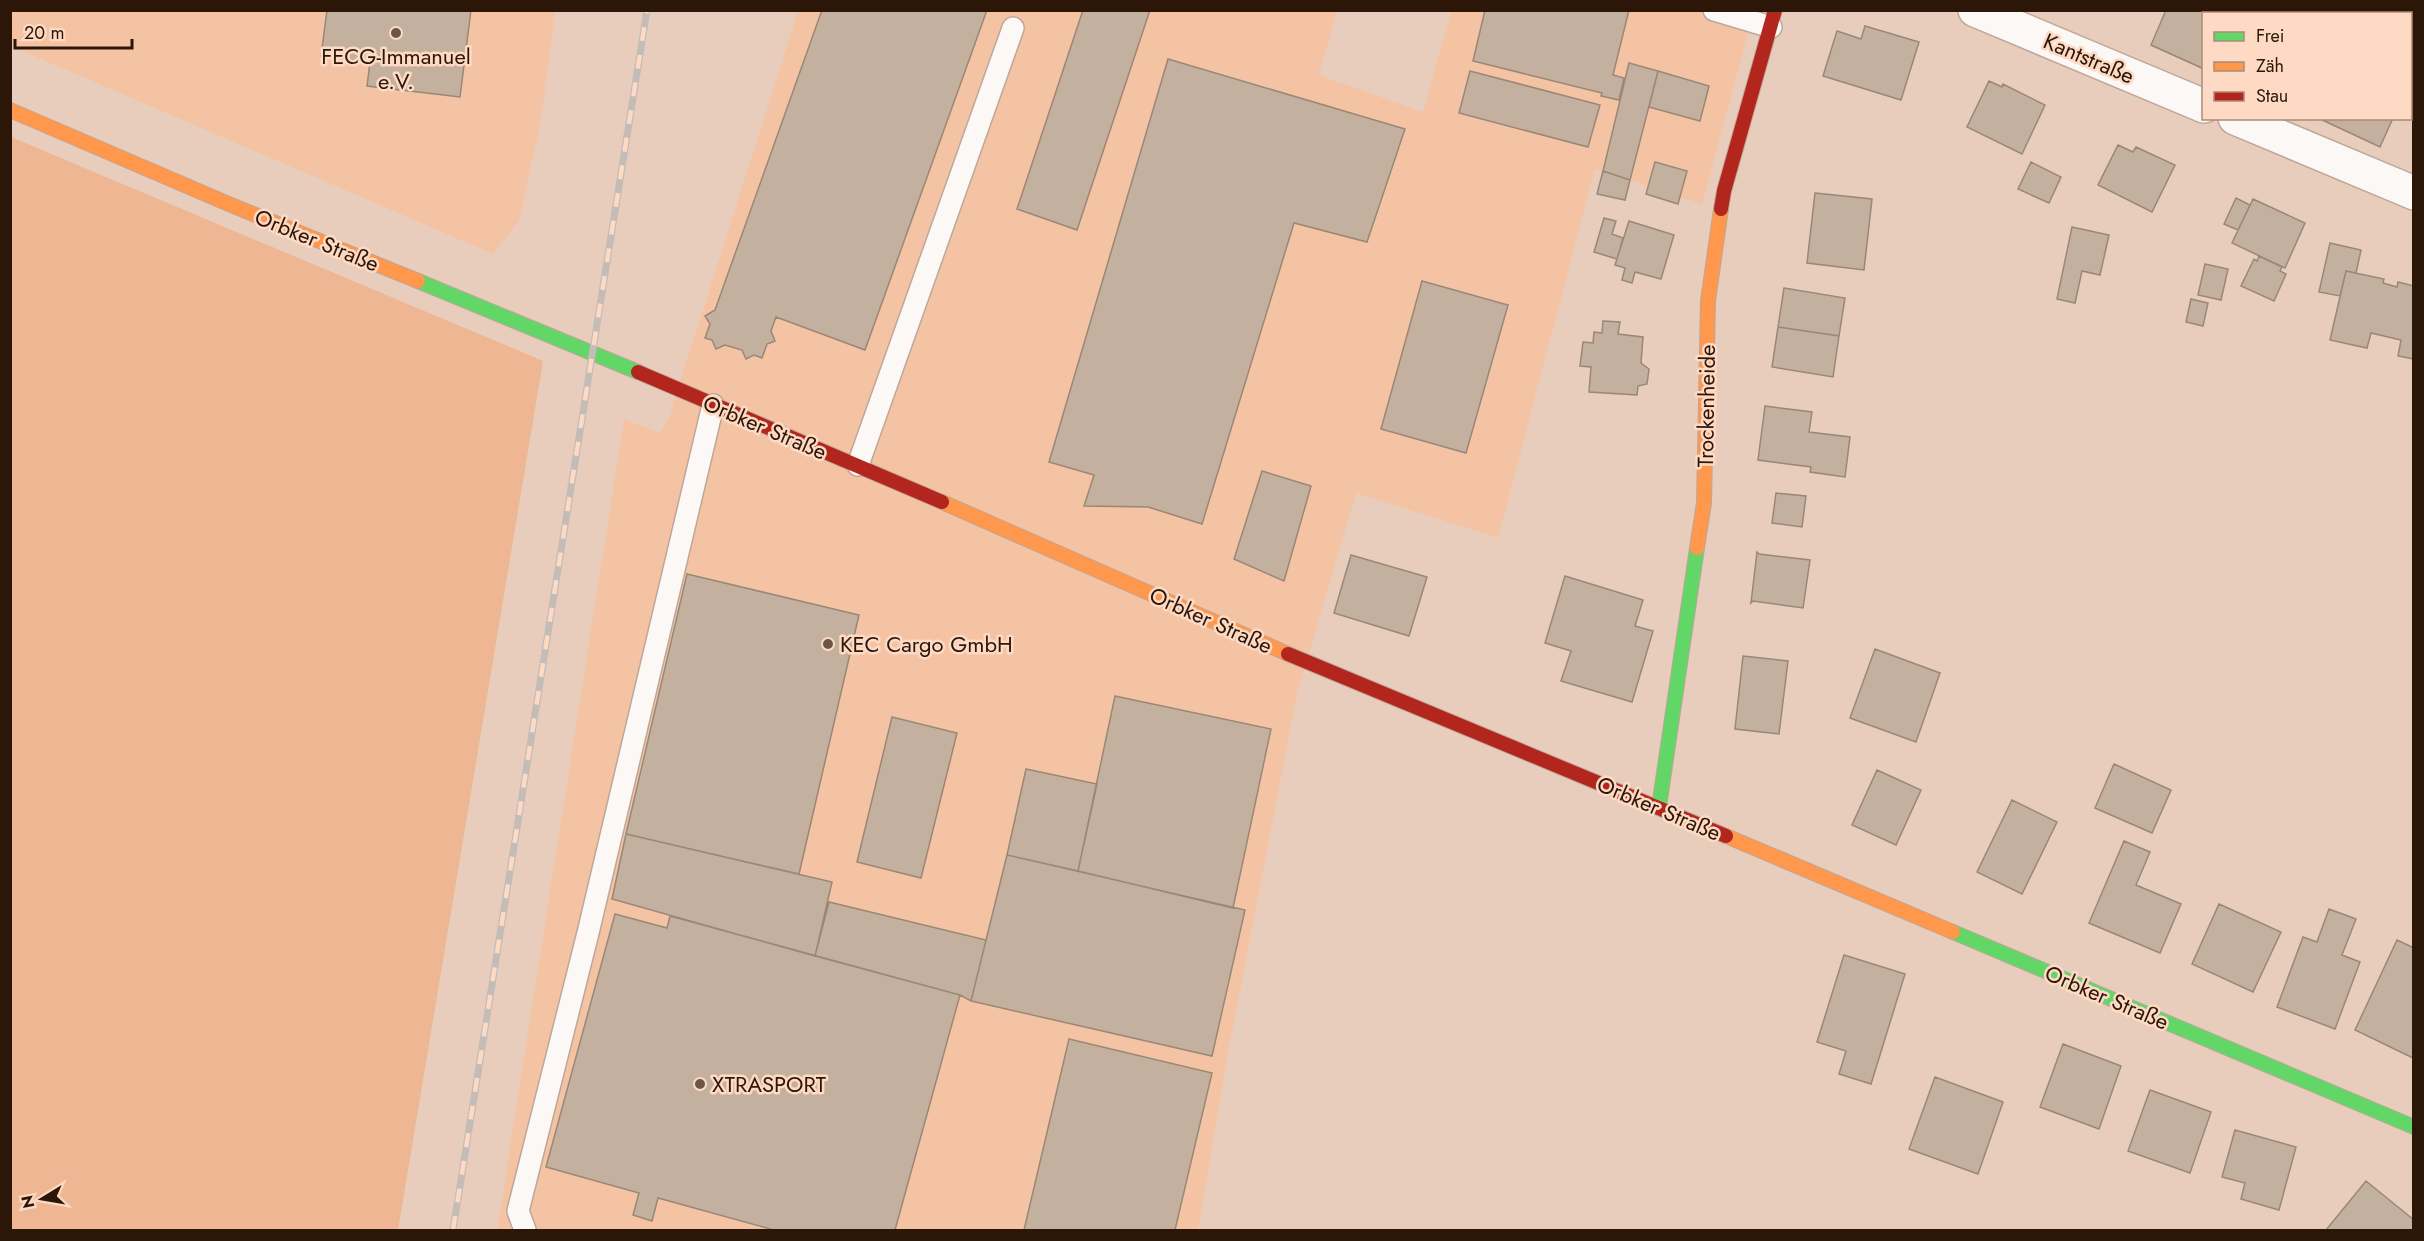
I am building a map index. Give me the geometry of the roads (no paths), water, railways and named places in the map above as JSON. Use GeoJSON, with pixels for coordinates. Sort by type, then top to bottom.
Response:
{"type":"FeatureCollection","features":[{"type":"Feature","properties":{"kind":"street","name":"Kantstraße"},"geometry":{"type":"LineString","coordinates":[[1975,10],[2202,105]]}},
{"type":"Feature","properties":{"kind":"street","name":"Trockenheide"},"geometry":{"type":"LineString","coordinates":[[1659,807],[1704,504],[1709,290],[1724,191],[1773,19]]}},
{"type":"Feature","properties":{"kind":"street","name":"Orbker Straße"},"geometry":{"type":"LineString","coordinates":[[10,110],[231,205],[594,353],[858,465],[1316,666],[1659,807],[2414,1127]]}},
{"type":"Feature","properties":{"kind":"street"},"geometry":{"type":"LineString","coordinates":[[2240,120],[2414,193]]}},
{"type":"Feature","properties":{"kind":"lane"},"geometry":{"type":"LineString","coordinates":[[1714,10],[1773,19]]}},
{"type":"Feature","properties":{"kind":"lane"},"geometry":{"type":"LineString","coordinates":[[858,465],[1013,28]]}},
{"type":"Feature","properties":{"kind":"lane"},"geometry":{"type":"LineString","coordinates":[[525,1230],[518,1211],[588,933],[713,405]]}},
{"type":"Feature","properties":{"kind":"railway"},"geometry":{"type":"LineString","coordinates":[[453,1230],[647,10]]}},
{"type":"Feature","properties":{"kind":"place","name":"FECG-Immanuel e.V."},"geometry":{"type":"Point","coordinates":[396,33]}},
{"type":"Feature","properties":{"kind":"place","name":"KEC Cargo GmbH"},"geometry":{"type":"Point","coordinates":[828,644]}},
{"type":"Feature","properties":{"kind":"place","name":"XTRASPORT"},"geometry":{"type":"Point","coordinates":[700,1084]}}]}
